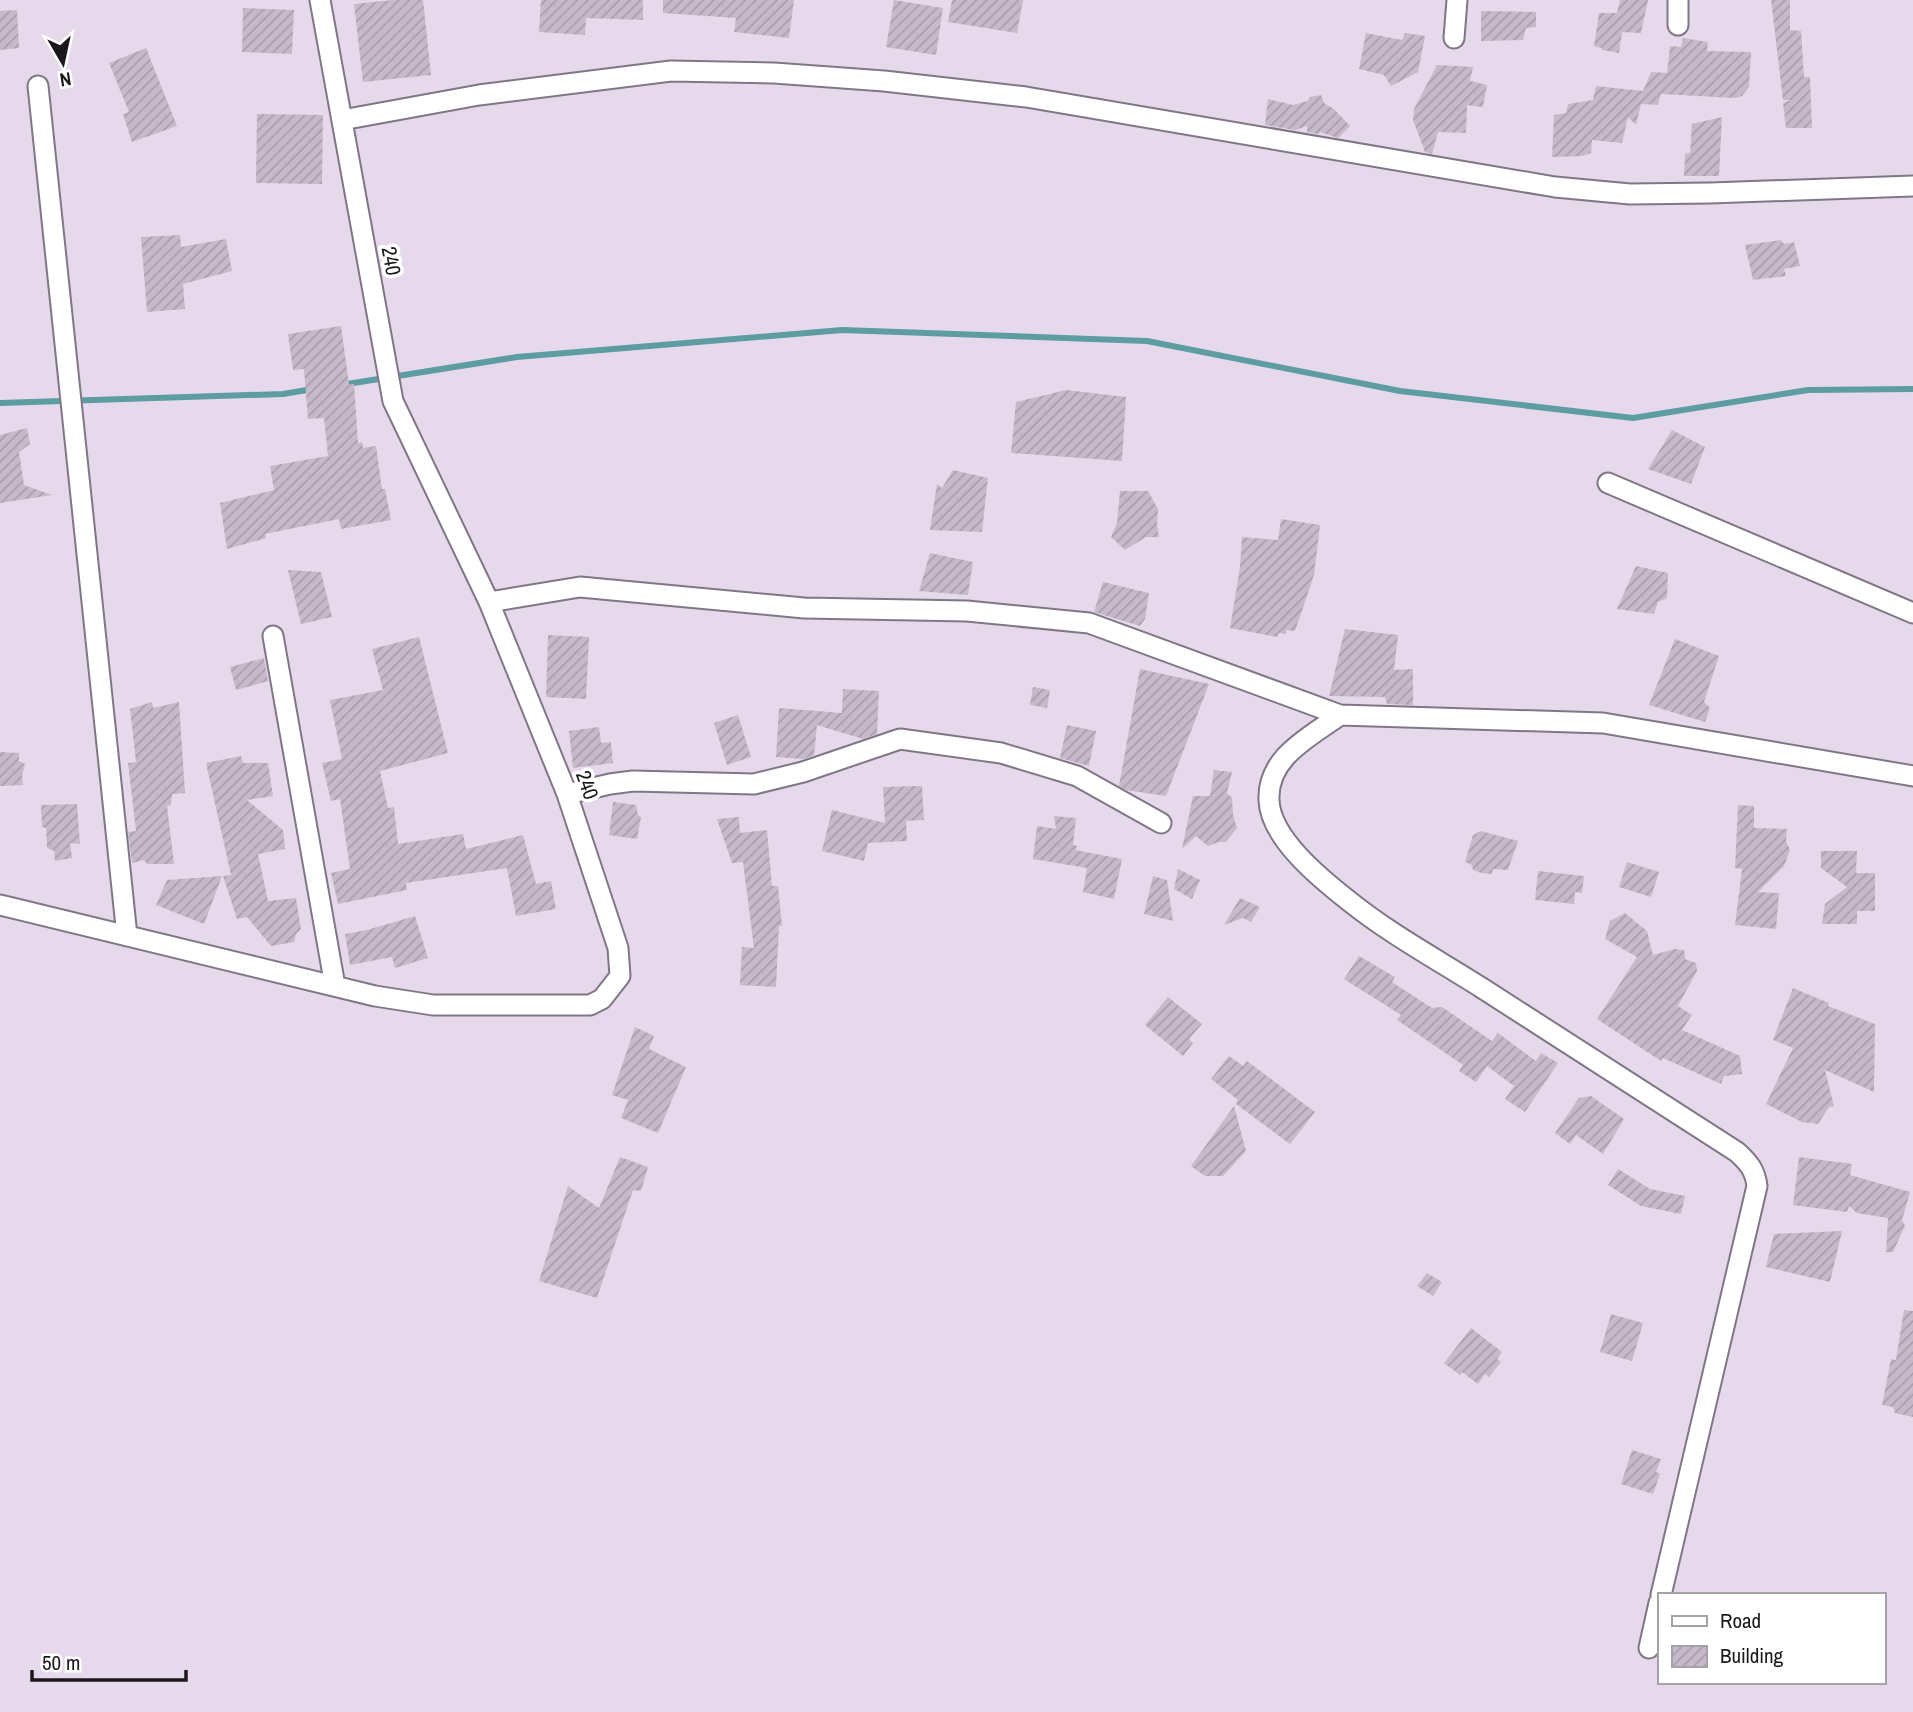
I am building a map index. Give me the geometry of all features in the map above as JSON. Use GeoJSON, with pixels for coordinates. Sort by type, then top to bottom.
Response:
{"type":"FeatureCollection","features":[{"type":"Feature","properties":{"kind":"street","name":"240"},"geometry":{"type":"LineString","coordinates":[[0,905],[375,996],[433,1005],[590,1005],[602,999],[620,976],[618,948],[567,793],[489,601],[393,401],[320,0]]}},
{"type":"Feature","properties":{"kind":"street"},"geometry":{"type":"LineString","coordinates":[[1454,38],[1457,0]]}},
{"type":"Feature","properties":{"kind":"street"},"geometry":{"type":"LineString","coordinates":[[1678,0],[1678,25]]}},
{"type":"Feature","properties":{"kind":"street"},"geometry":{"type":"LineString","coordinates":[[342,120],[479,95],[671,71],[774,73],[884,81],[1026,97],[1555,187],[1630,194],[1684,194],[1913,187]]}},
{"type":"Feature","properties":{"kind":"street"},"geometry":{"type":"LineString","coordinates":[[38,86],[127,936]]}},
{"type":"Feature","properties":{"kind":"street"},"geometry":{"type":"LineString","coordinates":[[1608,483],[1913,613]]}},
{"type":"Feature","properties":{"kind":"street"},"geometry":{"type":"LineString","coordinates":[[489,601],[580,587],[804,608],[967,611],[1089,623],[1340,715],[1603,723],[1913,776]]}},
{"type":"Feature","properties":{"kind":"street"},"geometry":{"type":"LineString","coordinates":[[273,636],[335,986]]}},
{"type":"Feature","properties":{"kind":"street"},"geometry":{"type":"LineString","coordinates":[[1340,715],[1278,763],[1270,783],[1269,802],[1276,825],[1292,849],[1350,902],[1737,1152],[1750,1164],[1755,1176],[1757,1186],[1661,1593]]}},
{"type":"Feature","properties":{"kind":"street"},"geometry":{"type":"LineString","coordinates":[[567,793],[633,781],[754,784],[803,772],[900,739],[1000,753],[1077,776],[1161,823]]}},
{"type":"Feature","properties":{"kind":"street"},"geometry":{"type":"LineString","coordinates":[[1649,1648],[1658,1608]]}},
{"type":"Feature","properties":{"kind":"building"},"geometry":{"type":"Polygon","coordinates":[[[423,0],[431,75],[363,82],[354,4],[423,0]]]}},
{"type":"Feature","properties":{"kind":"building"},"geometry":{"type":"Polygon","coordinates":[[[541,0],[643,0],[643,20],[586,18],[585,35],[539,32],[541,0]]]}},
{"type":"Feature","properties":{"kind":"building"},"geometry":{"type":"Polygon","coordinates":[[[663,0],[794,0],[789,38],[734,32],[736,18],[663,13],[663,0]]]}},
{"type":"Feature","properties":{"kind":"building"},"geometry":{"type":"Polygon","coordinates":[[[894,0],[943,8],[936,55],[886,47],[894,0]]]}},
{"type":"Feature","properties":{"kind":"building"},"geometry":{"type":"Polygon","coordinates":[[[952,0],[1023,0],[1017,33],[948,22],[952,0]]]}},
{"type":"Feature","properties":{"kind":"building"},"geometry":{"type":"Polygon","coordinates":[[[1620,0],[1648,0],[1641,33],[1622,32],[1619,53],[1602,50],[1594,46],[1599,13],[1617,13],[1620,0]]]}},
{"type":"Feature","properties":{"kind":"building"},"geometry":{"type":"Polygon","coordinates":[[[1771,0],[1790,0],[1790,30],[1801,31],[1804,77],[1810,77],[1812,128],[1786,128],[1783,103],[1791,100],[1783,100],[1771,0]]]}},
{"type":"Feature","properties":{"kind":"building"},"geometry":{"type":"Polygon","coordinates":[[[243,8],[294,10],[292,54],[242,52],[243,8]]]}},
{"type":"Feature","properties":{"kind":"building"},"geometry":{"type":"Polygon","coordinates":[[[17,10],[19,48],[0,50],[0,11],[17,10]]]}},
{"type":"Feature","properties":{"kind":"building"},"geometry":{"type":"Polygon","coordinates":[[[1481,11],[1536,12],[1536,27],[1526,28],[1523,40],[1481,41],[1481,11]]]}},
{"type":"Feature","properties":{"kind":"building"},"geometry":{"type":"Polygon","coordinates":[[[1366,33],[1402,40],[1405,33],[1425,36],[1418,72],[1391,86],[1384,75],[1359,69],[1366,33]]]}},
{"type":"Feature","properties":{"kind":"building"},"geometry":{"type":"Polygon","coordinates":[[[1683,38],[1708,42],[1707,51],[1751,52],[1749,87],[1742,96],[1735,98],[1661,94],[1658,105],[1641,104],[1636,125],[1628,117],[1622,143],[1592,140],[1591,153],[1583,156],[1552,157],[1554,115],[1566,113],[1568,104],[1593,100],[1596,86],[1643,91],[1651,72],[1667,73],[1670,46],[1681,47],[1683,38]]]}},
{"type":"Feature","properties":{"kind":"building"},"geometry":{"type":"Polygon","coordinates":[[[146,48],[177,126],[132,142],[123,114],[129,112],[109,63],[146,48]]]}},
{"type":"Feature","properties":{"kind":"building"},"geometry":{"type":"Polygon","coordinates":[[[1437,65],[1473,67],[1470,81],[1487,85],[1483,107],[1467,105],[1466,133],[1438,132],[1432,154],[1425,152],[1413,120],[1414,109],[1437,65]]]}},
{"type":"Feature","properties":{"kind":"building"},"geometry":{"type":"Polygon","coordinates":[[[1321,95],[1324,103],[1334,109],[1350,126],[1338,138],[1320,132],[1307,132],[1307,126],[1295,130],[1265,125],[1268,99],[1293,105],[1321,95]]]}},
{"type":"Feature","properties":{"kind":"building"},"geometry":{"type":"Polygon","coordinates":[[[257,114],[323,115],[322,184],[256,183],[257,114]]]}},
{"type":"Feature","properties":{"kind":"building"},"geometry":{"type":"Polygon","coordinates":[[[1722,117],[1719,176],[1684,176],[1685,154],[1690,153],[1692,124],[1722,117]]]}},
{"type":"Feature","properties":{"kind":"building"},"geometry":{"type":"Polygon","coordinates":[[[180,235],[181,247],[226,239],[232,271],[183,284],[185,309],[147,312],[141,237],[180,235]]]}},
{"type":"Feature","properties":{"kind":"building"},"geometry":{"type":"Polygon","coordinates":[[[1781,240],[1784,244],[1794,242],[1800,266],[1784,269],[1786,276],[1753,280],[1745,245],[1781,240]]]}},
{"type":"Feature","properties":{"kind":"building"},"geometry":{"type":"Polygon","coordinates":[[[341,326],[349,384],[354,384],[358,443],[362,442],[363,448],[376,446],[382,489],[385,489],[391,520],[341,529],[339,519],[265,534],[266,538],[227,549],[220,503],[274,490],[270,466],[328,456],[324,418],[308,419],[304,369],[293,370],[288,334],[341,326]]]}},
{"type":"Feature","properties":{"kind":"building"},"geometry":{"type":"Polygon","coordinates":[[[1066,390],[1126,397],[1122,461],[1011,453],[1016,402],[1066,390]]]}},
{"type":"Feature","properties":{"kind":"building"},"geometry":{"type":"Polygon","coordinates":[[[27,428],[30,444],[19,452],[24,485],[52,495],[0,503],[0,435],[27,428]]]}},
{"type":"Feature","properties":{"kind":"building"},"geometry":{"type":"Polygon","coordinates":[[[1672,430],[1705,447],[1691,484],[1648,469],[1672,430]]]}},
{"type":"Feature","properties":{"kind":"building"},"geometry":{"type":"Polygon","coordinates":[[[953,470],[988,478],[982,532],[930,530],[937,484],[942,488],[953,470]]]}},
{"type":"Feature","properties":{"kind":"building"},"geometry":{"type":"Polygon","coordinates":[[[1120,491],[1148,491],[1158,509],[1159,537],[1146,537],[1125,550],[1111,537],[1117,523],[1120,491]]]}},
{"type":"Feature","properties":{"kind":"building"},"geometry":{"type":"Polygon","coordinates":[[[1281,519],[1320,525],[1314,575],[1295,631],[1286,630],[1286,634],[1279,633],[1277,637],[1230,628],[1242,537],[1278,540],[1281,519]]]}},
{"type":"Feature","properties":{"kind":"building"},"geometry":{"type":"Polygon","coordinates":[[[930,553],[973,562],[968,595],[919,591],[930,553]]]}},
{"type":"Feature","properties":{"kind":"building"},"geometry":{"type":"Polygon","coordinates":[[[1636,566],[1668,573],[1667,598],[1658,602],[1654,614],[1617,609],[1636,566]]]}},
{"type":"Feature","properties":{"kind":"building"},"geometry":{"type":"Polygon","coordinates":[[[288,570],[321,572],[332,617],[301,624],[288,570]]]}},
{"type":"Feature","properties":{"kind":"building"},"geometry":{"type":"Polygon","coordinates":[[[1103,582],[1149,593],[1145,619],[1140,626],[1094,612],[1103,582]]]}},
{"type":"Feature","properties":{"kind":"building"},"geometry":{"type":"Polygon","coordinates":[[[1345,629],[1398,635],[1394,670],[1413,669],[1413,705],[1387,704],[1385,697],[1329,696],[1345,629]]]}},
{"type":"Feature","properties":{"kind":"building"},"geometry":{"type":"Polygon","coordinates":[[[548,635],[589,637],[586,699],[546,697],[548,635]]]}},
{"type":"Feature","properties":{"kind":"building"},"geometry":{"type":"Polygon","coordinates":[[[419,637],[448,753],[380,771],[388,808],[394,807],[398,844],[463,834],[466,849],[523,835],[536,884],[551,881],[556,909],[516,916],[507,868],[406,883],[407,890],[338,904],[331,873],[350,869],[340,799],[331,801],[322,763],[342,759],[330,700],[383,690],[372,649],[419,637]]]}},
{"type":"Feature","properties":{"kind":"building"},"geometry":{"type":"Polygon","coordinates":[[[1675,639],[1719,656],[1704,702],[1710,708],[1705,722],[1649,705],[1675,639]]]}},
{"type":"Feature","properties":{"kind":"building"},"geometry":{"type":"Polygon","coordinates":[[[264,658],[268,681],[236,690],[230,667],[264,658]]]}},
{"type":"Feature","properties":{"kind":"building"},"geometry":{"type":"Polygon","coordinates":[[[1140,669],[1209,684],[1166,796],[1126,790],[1119,786],[1140,669]]]}},
{"type":"Feature","properties":{"kind":"building"},"geometry":{"type":"Polygon","coordinates":[[[1033,687],[1050,690],[1047,708],[1030,705],[1033,687]]]}},
{"type":"Feature","properties":{"kind":"building"},"geometry":{"type":"Polygon","coordinates":[[[843,689],[879,691],[877,734],[863,739],[817,725],[814,755],[803,759],[776,757],[779,708],[842,713],[843,689]]]}},
{"type":"Feature","properties":{"kind":"building"},"geometry":{"type":"Polygon","coordinates":[[[152,702],[153,708],[179,702],[185,793],[172,794],[171,805],[167,806],[174,864],[147,864],[144,860],[132,863],[128,832],[136,831],[128,763],[136,762],[130,709],[152,702]]]}},
{"type":"Feature","properties":{"kind":"building"},"geometry":{"type":"Polygon","coordinates":[[[738,715],[751,757],[727,765],[714,723],[738,715]]]}},
{"type":"Feature","properties":{"kind":"building"},"geometry":{"type":"Polygon","coordinates":[[[1067,725],[1096,731],[1089,766],[1060,758],[1067,725]]]}},
{"type":"Feature","properties":{"kind":"building"},"geometry":{"type":"Polygon","coordinates":[[[599,727],[601,743],[611,742],[613,763],[573,768],[569,731],[599,727]]]}},
{"type":"Feature","properties":{"kind":"building"},"geometry":{"type":"Polygon","coordinates":[[[0,752],[19,753],[19,761],[25,764],[23,785],[0,786],[0,752]]]}},
{"type":"Feature","properties":{"kind":"building"},"geometry":{"type":"Polygon","coordinates":[[[241,756],[243,763],[268,763],[273,796],[247,800],[283,830],[285,849],[258,854],[268,901],[296,898],[301,929],[294,942],[271,946],[247,917],[237,919],[223,876],[231,875],[206,763],[241,756]]]}},
{"type":"Feature","properties":{"kind":"building"},"geometry":{"type":"Polygon","coordinates":[[[1214,770],[1232,772],[1227,793],[1232,798],[1237,828],[1226,842],[1208,846],[1196,836],[1182,849],[1193,796],[1210,796],[1214,770]]]}},
{"type":"Feature","properties":{"kind":"building"},"geometry":{"type":"Polygon","coordinates":[[[922,786],[924,820],[906,821],[907,841],[868,843],[864,861],[822,851],[832,810],[885,823],[883,787],[922,786]]]}},
{"type":"Feature","properties":{"kind":"building"},"geometry":{"type":"Polygon","coordinates":[[[613,802],[636,805],[641,817],[637,839],[609,835],[613,802]]]}},
{"type":"Feature","properties":{"kind":"building"},"geometry":{"type":"Polygon","coordinates":[[[77,804],[80,844],[70,843],[72,858],[55,861],[54,851],[47,848],[41,805],[77,804]]]}},
{"type":"Feature","properties":{"kind":"building"},"geometry":{"type":"Polygon","coordinates":[[[1738,805],[1754,806],[1754,828],[1787,829],[1786,841],[1790,850],[1784,866],[1758,892],[1779,893],[1776,929],[1735,925],[1742,869],[1735,868],[1738,805]]]}},
{"type":"Feature","properties":{"kind":"building"},"geometry":{"type":"Polygon","coordinates":[[[1054,816],[1076,818],[1073,845],[1077,846],[1076,850],[1122,859],[1114,899],[1083,892],[1087,868],[1033,859],[1037,826],[1056,829],[1054,816]]]}},
{"type":"Feature","properties":{"kind":"building"},"geometry":{"type":"Polygon","coordinates":[[[739,817],[740,833],[767,830],[772,886],[778,886],[782,926],[779,926],[776,987],[740,985],[742,947],[754,948],[743,862],[732,863],[717,819],[739,817]]]}},
{"type":"Feature","properties":{"kind":"building"},"geometry":{"type":"Polygon","coordinates":[[[1481,831],[1518,841],[1508,870],[1493,869],[1492,874],[1481,873],[1465,862],[1473,835],[1481,831]]]}},
{"type":"Feature","properties":{"kind":"building"},"geometry":{"type":"Polygon","coordinates":[[[1821,851],[1857,851],[1856,873],[1875,873],[1875,911],[1857,911],[1857,924],[1822,924],[1825,904],[1847,887],[1821,868],[1821,851]]]}},
{"type":"Feature","properties":{"kind":"building"},"geometry":{"type":"Polygon","coordinates":[[[1627,862],[1659,872],[1651,897],[1619,887],[1627,862]]]}},
{"type":"Feature","properties":{"kind":"building"},"geometry":{"type":"Polygon","coordinates":[[[1178,869],[1200,880],[1192,899],[1174,889],[1178,869]]]}},
{"type":"Feature","properties":{"kind":"building"},"geometry":{"type":"Polygon","coordinates":[[[1538,871],[1584,876],[1582,893],[1575,892],[1574,904],[1535,900],[1538,871]]]}},
{"type":"Feature","properties":{"kind":"building"},"geometry":{"type":"Polygon","coordinates":[[[222,876],[204,924],[156,905],[167,880],[222,876]]]}},
{"type":"Feature","properties":{"kind":"building"},"geometry":{"type":"Polygon","coordinates":[[[1153,876],[1167,880],[1173,921],[1144,914],[1153,876]]]}},
{"type":"Feature","properties":{"kind":"building"},"geometry":{"type":"Polygon","coordinates":[[[1240,898],[1260,907],[1251,922],[1243,918],[1224,925],[1240,898]]]}},
{"type":"Feature","properties":{"kind":"building"},"geometry":{"type":"Polygon","coordinates":[[[1625,913],[1647,931],[1653,955],[1675,949],[1684,950],[1685,959],[1696,963],[1697,971],[1678,1006],[1692,1015],[1682,1030],[1740,1056],[1742,1074],[1724,1076],[1721,1084],[1663,1058],[1661,1061],[1597,1019],[1637,957],[1605,939],[1610,921],[1625,913]]]}},
{"type":"Feature","properties":{"kind":"building"},"geometry":{"type":"Polygon","coordinates":[[[415,916],[428,958],[395,968],[392,957],[350,965],[345,934],[415,916]]]}},
{"type":"Feature","properties":{"kind":"building"},"geometry":{"type":"Polygon","coordinates":[[[1359,956],[1395,977],[1392,982],[1432,1008],[1442,1007],[1492,1041],[1498,1033],[1536,1061],[1541,1053],[1558,1063],[1525,1112],[1505,1099],[1514,1086],[1487,1066],[1476,1082],[1459,1071],[1463,1065],[1397,1020],[1401,1015],[1344,979],[1359,956]]]}},
{"type":"Feature","properties":{"kind":"building"},"geometry":{"type":"Polygon","coordinates":[[[1793,988],[1829,1003],[1828,1006],[1875,1024],[1874,1092],[1825,1070],[1834,1106],[1829,1107],[1818,1124],[1802,1122],[1766,1104],[1793,1048],[1773,1040],[1793,988]]]}},
{"type":"Feature","properties":{"kind":"building"},"geometry":{"type":"Polygon","coordinates":[[[1168,997],[1202,1024],[1189,1039],[1193,1043],[1183,1056],[1145,1025],[1168,997]]]}},
{"type":"Feature","properties":{"kind":"building"},"geometry":{"type":"Polygon","coordinates":[[[635,1027],[654,1036],[649,1049],[686,1067],[658,1133],[621,1118],[628,1100],[612,1095],[635,1027]]]}},
{"type":"Feature","properties":{"kind":"building"},"geometry":{"type":"Polygon","coordinates":[[[1229,1056],[1243,1066],[1247,1061],[1315,1112],[1290,1144],[1236,1104],[1238,1100],[1211,1079],[1229,1056]]]}},
{"type":"Feature","properties":{"kind":"building"},"geometry":{"type":"Polygon","coordinates":[[[1591,1096],[1624,1119],[1603,1154],[1576,1135],[1570,1144],[1555,1133],[1579,1098],[1591,1096]]]}},
{"type":"Feature","properties":{"kind":"building"},"geometry":{"type":"Polygon","coordinates":[[[1234,1106],[1246,1151],[1223,1176],[1205,1176],[1191,1166],[1234,1106]]]}},
{"type":"Feature","properties":{"kind":"building"},"geometry":{"type":"Polygon","coordinates":[[[620,1157],[648,1167],[641,1191],[633,1190],[597,1298],[539,1281],[568,1186],[599,1208],[620,1157]]]}},
{"type":"Feature","properties":{"kind":"building"},"geometry":{"type":"Polygon","coordinates":[[[1799,1157],[1852,1164],[1850,1175],[1910,1192],[1902,1220],[1905,1226],[1893,1252],[1886,1252],[1888,1218],[1857,1213],[1849,1206],[1847,1212],[1793,1205],[1799,1157]]]}},
{"type":"Feature","properties":{"kind":"building"},"geometry":{"type":"Polygon","coordinates":[[[1618,1169],[1650,1189],[1685,1196],[1681,1214],[1641,1206],[1608,1185],[1618,1169]]]}},
{"type":"Feature","properties":{"kind":"building"},"geometry":{"type":"Polygon","coordinates":[[[1842,1231],[1830,1282],[1766,1267],[1774,1234],[1842,1231]]]}},
{"type":"Feature","properties":{"kind":"building"},"geometry":{"type":"Polygon","coordinates":[[[1427,1273],[1442,1282],[1433,1296],[1417,1286],[1427,1273]]]}},
{"type":"Feature","properties":{"kind":"building"},"geometry":{"type":"Polygon","coordinates":[[[1904,1310],[1913,1311],[1913,1417],[1895,1413],[1893,1407],[1882,1405],[1891,1359],[1896,1360],[1904,1310]]]}},
{"type":"Feature","properties":{"kind":"building"},"geometry":{"type":"Polygon","coordinates":[[[1611,1314],[1643,1323],[1632,1361],[1600,1352],[1611,1314]]]}},
{"type":"Feature","properties":{"kind":"building"},"geometry":{"type":"Polygon","coordinates":[[[1471,1328],[1502,1352],[1497,1359],[1501,1362],[1489,1377],[1485,1374],[1478,1384],[1444,1363],[1471,1328]]]}},
{"type":"Feature","properties":{"kind":"building"},"geometry":{"type":"Polygon","coordinates":[[[1632,1450],[1661,1459],[1656,1472],[1660,1474],[1653,1494],[1621,1484],[1632,1450]]]}},
{"type":"Feature","properties":{"kind":"waterway"},"geometry":{"type":"LineString","coordinates":[[341,385],[517,357],[842,330],[1147,341],[1400,391],[1633,418],[1808,390],[1913,389]]}},
{"type":"Feature","properties":{"kind":"waterway"},"geometry":{"type":"LineString","coordinates":[[0,403],[283,394],[313,389]]}}]}
